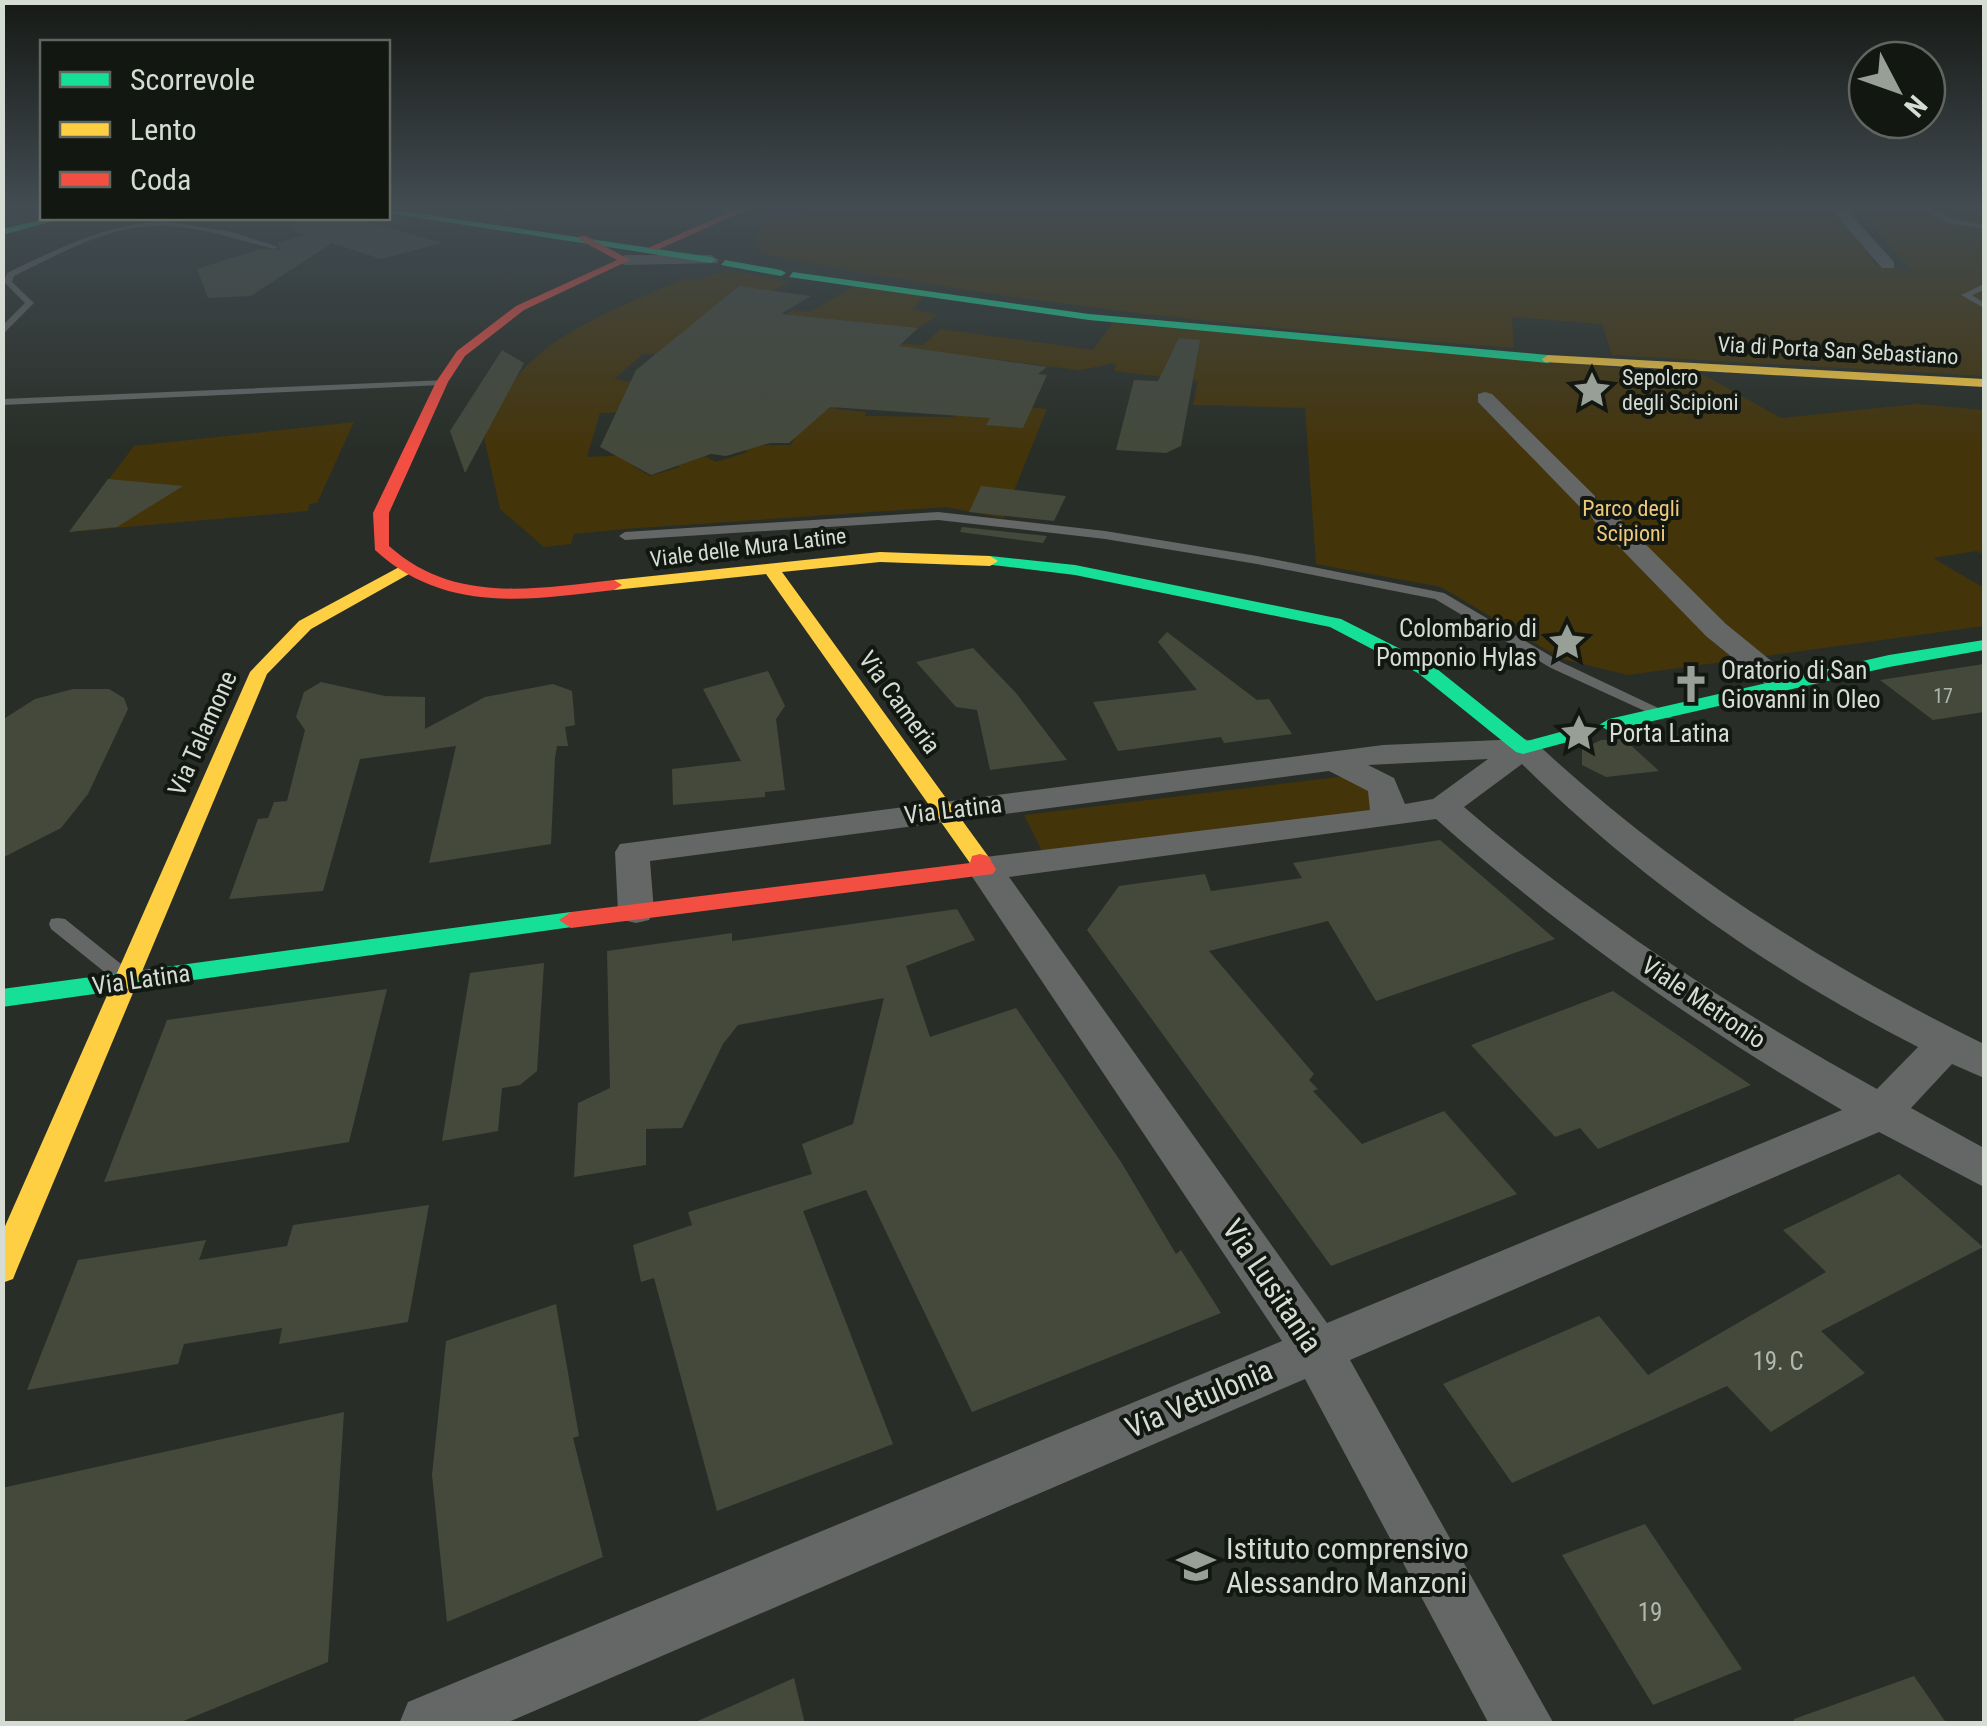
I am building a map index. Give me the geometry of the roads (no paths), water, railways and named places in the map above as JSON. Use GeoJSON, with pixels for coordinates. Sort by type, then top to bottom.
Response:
{"type":"FeatureCollection","features":[{"type":"Feature","properties":{"kind":"street"},"geometry":{"type":"LineString","coordinates":[[403,570],[381,547],[381,513],[442,382],[467,346],[507,316],[563,290]]}},
{"type":"Feature","properties":{"kind":"street","name":"Via di Porta San Sebastiano"},"geometry":{"type":"LineString","coordinates":[[896,290],[1067,314],[1305,339],[1748,372],[1984,383]]}},
{"type":"Feature","properties":{"kind":"street"},"geometry":{"type":"LineString","coordinates":[[1485,398],[1716,630],[1781,684]]}},
{"type":"Feature","properties":{"kind":"street","name":"Viale delle Mura Latine"},"geometry":{"type":"LineString","coordinates":[[403,570],[478,591],[528,594],[900,556],[1007,562],[1312,616],[1354,631],[1425,669],[1523,748]]}},
{"type":"Feature","properties":{"kind":"street","name":"Via Cameria"},"geometry":{"type":"LineString","coordinates":[[770,568],[986,869]]}},
{"type":"Feature","properties":{"kind":"street","name":"Via Talamone"},"geometry":{"type":"LineString","coordinates":[[2,1269],[266,661],[306,626],[403,570]]}},
{"type":"Feature","properties":{"kind":"street"},"geometry":{"type":"LineString","coordinates":[[1608,725],[1665,716],[1883,660],[1984,645]]}},
{"type":"Feature","properties":{"kind":"street"},"geometry":{"type":"LineString","coordinates":[[1523,748],[1580,733]]}},
{"type":"Feature","properties":{"kind":"street"},"geometry":{"type":"LineString","coordinates":[[1523,748],[1614,836],[1653,866],[1790,956],[1965,1053]]}},
{"type":"Feature","properties":{"kind":"street","name":"Via Latina"},"geometry":{"type":"LineString","coordinates":[[636,911],[632,852],[1333,760],[1523,748]]}},
{"type":"Feature","properties":{"kind":"street","name":"Via Latina"},"geometry":{"type":"LineString","coordinates":[[2,998],[636,911],[1384,819],[1443,807],[1523,748]]}},
{"type":"Feature","properties":{"kind":"street"},"geometry":{"type":"LineString","coordinates":[[1333,760],[1382,784],[1389,803],[1384,819]]}},
{"type":"Feature","properties":{"kind":"street","name":"Viale Metronio"},"geometry":{"type":"LineString","coordinates":[[1443,807],[1664,978],[1880,1113],[1984,1169]]}},
{"type":"Feature","properties":{"kind":"street","name":"Via Lusitania"},"geometry":{"type":"LineString","coordinates":[[986,869],[1316,1350],[1523,1724]]}},
{"type":"Feature","properties":{"kind":"street","name":"Via Vetulonia"},"geometry":{"type":"LineString","coordinates":[[430,1724],[1880,1113],[1965,1053]]}},
{"type":"Feature","properties":{"kind":"lane"},"geometry":{"type":"LineString","coordinates":[[2,332],[30,303],[16,290]]}},
{"type":"Feature","properties":{"kind":"lane"},"geometry":{"type":"LineString","coordinates":[[1978,290],[1965,295],[1984,306]]}},
{"type":"Feature","properties":{"kind":"lane"},"geometry":{"type":"LineString","coordinates":[[2,414],[8,402],[442,382]]}},
{"type":"Feature","properties":{"kind":"lane"},"geometry":{"type":"LineString","coordinates":[[625,536],[938,516],[1105,535],[1256,560],[1439,596],[1556,666],[1665,716]]}},
{"type":"Feature","properties":{"kind":"lane"},"geometry":{"type":"LineString","coordinates":[[58,924],[128,981]]}},
{"type":"Feature","properties":{"kind":"place","name":"Sepolcro degli Scipioni"},"geometry":{"type":"Point","coordinates":[1592,390]}},
{"type":"Feature","properties":{"kind":"place","name":"Colombario di Pomponio Hylas"},"geometry":{"type":"Point","coordinates":[1567,642]}},
{"type":"Feature","properties":{"kind":"place","name":"Oratorio di San Giovanni in Oleo"},"geometry":{"type":"Point","coordinates":[1691,684]}},
{"type":"Feature","properties":{"kind":"place","name":"Porta Latina"},"geometry":{"type":"Point","coordinates":[1579,733]}},
{"type":"Feature","properties":{"kind":"place","name":"Istituto comprensivo Alessandro Manzoni"},"geometry":{"type":"Point","coordinates":[1196,1566]}},
{"type":"Feature","properties":{"kind":"park label","name":"Parco degli Scipioni"},"geometry":{"type":"Point","coordinates":[1631,520]}}]}
